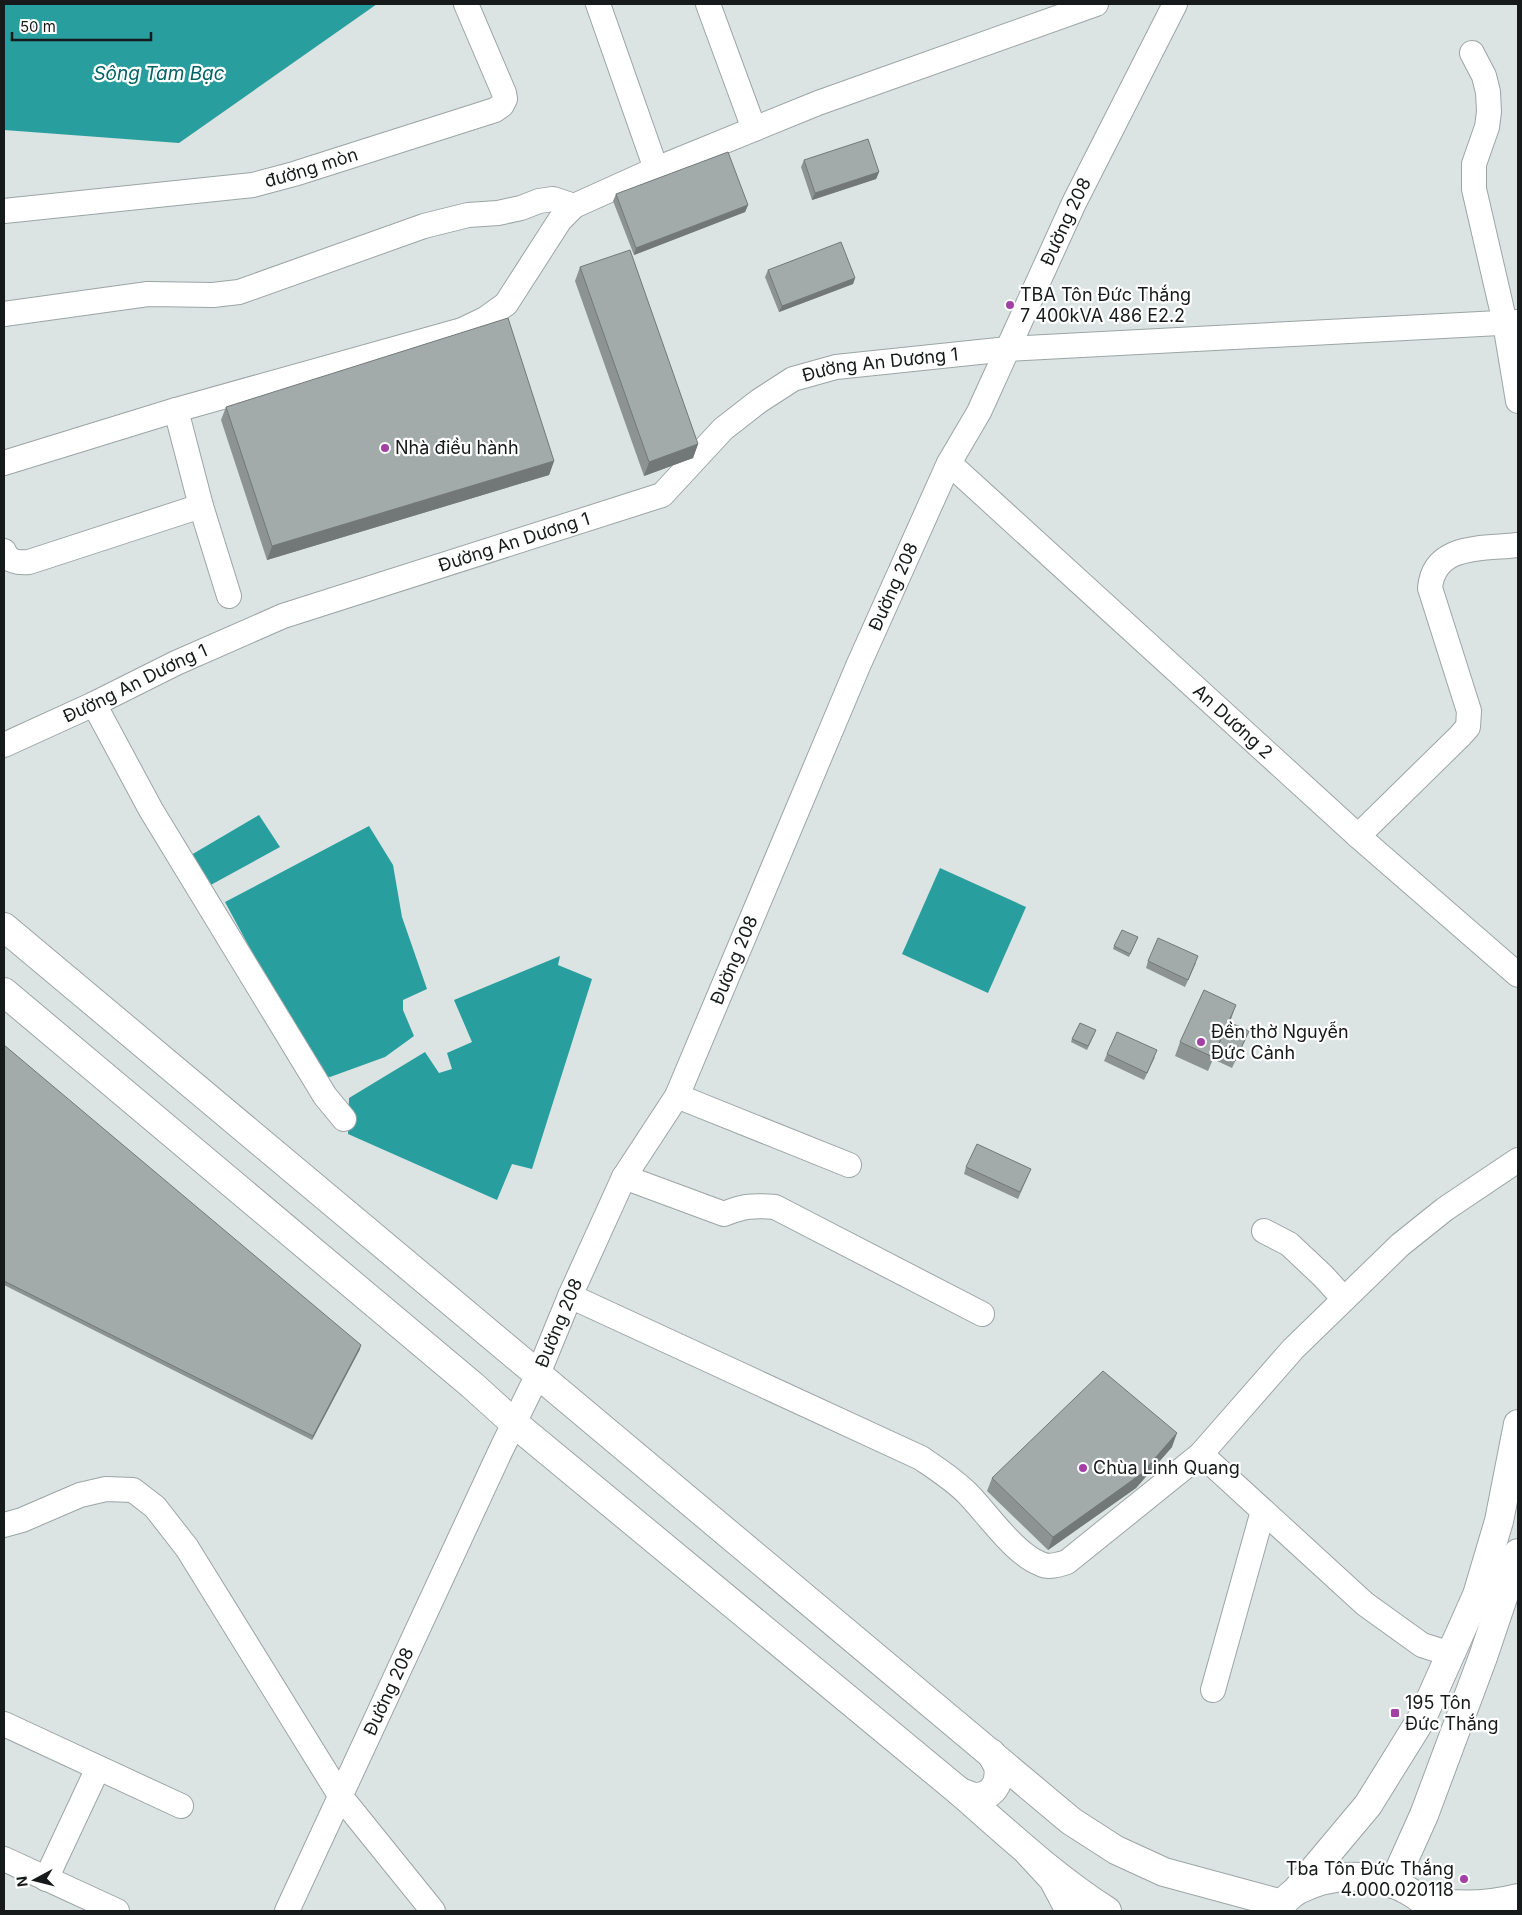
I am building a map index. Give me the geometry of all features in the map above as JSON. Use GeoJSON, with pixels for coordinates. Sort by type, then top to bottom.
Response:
{"type":"FeatureCollection","features":[{"type":"Feature","properties":{"kind":"main road"},"geometry":{"type":"LineString","coordinates":[[4,927],[1071,1821],[1116,1850],[1164,1872],[1285,1902],[1330,1879],[1346,1877],[1370,1878],[1393,1884],[1428,1905],[1438,1903],[1472,1906],[1518,1898]]}},
{"type":"Feature","properties":{"kind":"main road"},"geometry":{"type":"LineString","coordinates":[[4,992],[456,1372],[514,1423],[960,1792],[1028,1852],[1107,1911]]}},
{"type":"Feature","properties":{"kind":"main road"},"geometry":{"type":"LineString","coordinates":[[1285,1902],[1368,1805],[1422,1718],[1477,1595],[1499,1521],[1518,1424]]}},
{"type":"Feature","properties":{"kind":"main road"},"geometry":{"type":"LineString","coordinates":[[1393,1884],[1424,1815],[1484,1656],[1518,1553]]}},
{"type":"Feature","properties":{"kind":"main road"},"geometry":{"type":"LineString","coordinates":[[960,1792],[975,1797],[987,1795],[995,1788],[999,1778],[998,1766],[991,1753]]}},
{"type":"Feature","properties":{"kind":"main road"},"geometry":{"type":"LineString","coordinates":[[1028,1852],[1053,1879],[1070,1911]]}},
{"type":"Feature","properties":{"kind":"street","name":"đường mòn"},"geometry":{"type":"LineString","coordinates":[[4,211],[253,185],[294,174],[495,110],[505,99],[504,93],[466,4]]}},
{"type":"Feature","properties":{"kind":"street"},"geometry":{"type":"LineString","coordinates":[[598,4],[656,169]]}},
{"type":"Feature","properties":{"kind":"street"},"geometry":{"type":"LineString","coordinates":[[708,4],[754,129]]}},
{"type":"Feature","properties":{"kind":"street"},"geometry":{"type":"LineString","coordinates":[[4,463],[176,410],[462,330],[485,319],[506,304],[560,220],[574,206],[656,169],[818,103],[1096,4]]}},
{"type":"Feature","properties":{"kind":"street","name":"Đường 208"},"geometry":{"type":"LineString","coordinates":[[287,1911],[538,1374],[570,1296],[624,1177],[677,1096],[858,666],[949,463],[979,412],[1074,203],[1175,4]]}},
{"type":"Feature","properties":{"kind":"street"},"geometry":{"type":"LineString","coordinates":[[1472,53],[1484,76],[1488,92],[1487,128],[1474,164],[1474,190],[1512,323],[1518,401]]}},
{"type":"Feature","properties":{"kind":"street"},"geometry":{"type":"LineString","coordinates":[[4,314],[148,294],[213,295],[238,292],[424,226],[468,215],[498,213],[553,199],[574,206]]}},
{"type":"Feature","properties":{"kind":"street","name":"Đường An Dương 1"},"geometry":{"type":"LineString","coordinates":[[4,745],[94,704],[176,663],[283,616],[662,495],[723,430],[759,401],[793,379],[836,367],[1008,350],[1512,323]]}},
{"type":"Feature","properties":{"kind":"street"},"geometry":{"type":"LineString","coordinates":[[176,410],[201,506],[229,596]]}},
{"type":"Feature","properties":{"kind":"street","name":"An Dương 2"},"geometry":{"type":"LineString","coordinates":[[949,463],[1358,836],[1518,975]]}},
{"type":"Feature","properties":{"kind":"street"},"geometry":{"type":"LineString","coordinates":[[4,550],[5,554],[12,560],[29,562],[201,506]]}},
{"type":"Feature","properties":{"kind":"street"},"geometry":{"type":"LineString","coordinates":[[1358,836],[1468,727],[1469,711],[1430,588],[1432,575],[1437,566],[1449,556],[1459,551],[1518,545]]}},
{"type":"Feature","properties":{"kind":"street"},"geometry":{"type":"LineString","coordinates":[[94,704],[151,810],[320,1088],[344,1120]]}},
{"type":"Feature","properties":{"kind":"street"},"geometry":{"type":"LineString","coordinates":[[677,1096],[848,1165]]}},
{"type":"Feature","properties":{"kind":"street"},"geometry":{"type":"LineString","coordinates":[[570,1296],[921,1458],[944,1473],[966,1492],[1023,1554],[1040,1564],[1049,1566],[1067,1562],[1201,1454],[1293,1350],[1400,1245],[1421,1227],[1518,1160]]}},
{"type":"Feature","properties":{"kind":"street"},"geometry":{"type":"LineString","coordinates":[[624,1177],[724,1214],[743,1206],[774,1207],[982,1314]]}},
{"type":"Feature","properties":{"kind":"street"},"geometry":{"type":"LineString","coordinates":[[1264,1231],[1289,1244],[1344,1299]]}},
{"type":"Feature","properties":{"kind":"street"},"geometry":{"type":"LineString","coordinates":[[1201,1454],[1365,1604],[1422,1645],[1450,1654]]}},
{"type":"Feature","properties":{"kind":"street"},"geometry":{"type":"LineString","coordinates":[[4,1525],[22,1520],[80,1496],[106,1489],[133,1490],[155,1507],[186,1548],[341,1796],[433,1911]]}},
{"type":"Feature","properties":{"kind":"street"},"geometry":{"type":"LineString","coordinates":[[1213,1690],[1263,1511]]}},
{"type":"Feature","properties":{"kind":"street"},"geometry":{"type":"LineString","coordinates":[[4,1724],[181,1806]]}},
{"type":"Feature","properties":{"kind":"street"},"geometry":{"type":"LineString","coordinates":[[46,1879],[98,1768]]}},
{"type":"Feature","properties":{"kind":"street"},"geometry":{"type":"LineString","coordinates":[[4,1860],[117,1911]]}},
{"type":"Feature","properties":{"kind":"water","name":"Sông Tam Bạc"},"geometry":{"type":"Polygon","coordinates":[[[4,4],[377,4],[179,143],[4,130],[4,4]]]}},
{"type":"Feature","properties":{"kind":"water"},"geometry":{"type":"Polygon","coordinates":[[[259,815],[280,847],[207,887],[191,855],[259,815]]]}},
{"type":"Feature","properties":{"kind":"water"},"geometry":{"type":"Polygon","coordinates":[[[369,826],[393,865],[402,917],[427,989],[403,1000],[403,1010],[414,1036],[385,1057],[330,1077],[319,1076],[225,902],[369,826]]]}},
{"type":"Feature","properties":{"kind":"water"},"geometry":{"type":"Polygon","coordinates":[[[940,868],[1026,907],[988,993],[902,954],[940,868]]]}},
{"type":"Feature","properties":{"kind":"water"},"geometry":{"type":"Polygon","coordinates":[[[560,956],[558,965],[592,979],[532,1169],[512,1164],[497,1200],[348,1134],[349,1098],[425,1052],[439,1073],[452,1069],[447,1053],[472,1042],[454,1000],[560,956]]]}},
{"type":"Feature","properties":{"kind":"building"},"geometry":{"type":"Polygon","coordinates":[[[868,139],[879,172],[815,193],[804,160],[868,139]]]}},
{"type":"Feature","properties":{"kind":"building"},"geometry":{"type":"Polygon","coordinates":[[[728,152],[748,205],[636,248],[616,194],[728,152]]]}},
{"type":"Feature","properties":{"kind":"building"},"geometry":{"type":"Polygon","coordinates":[[[841,242],[855,278],[782,306],[768,270],[841,242]]]}},
{"type":"Feature","properties":{"kind":"building"},"geometry":{"type":"Polygon","coordinates":[[[630,250],[698,444],[649,462],[580,267],[630,250]]]}},
{"type":"Feature","properties":{"kind":"building","name":"Nhà điều hành"},"geometry":{"type":"Polygon","coordinates":[[[508,318],[554,461],[272,546],[226,407],[508,318]]]}},
{"type":"Feature","properties":{"kind":"building"},"geometry":{"type":"Polygon","coordinates":[[[1122,930],[1138,937],[1130,954],[1114,946],[1122,930]]]}},
{"type":"Feature","properties":{"kind":"building"},"geometry":{"type":"Polygon","coordinates":[[[1158,938],[1198,956],[1188,980],[1148,961],[1158,938]]]}},
{"type":"Feature","properties":{"kind":"building","name":"Đền thờ Nguyễn Đức Cảnh"},"geometry":{"type":"Polygon","coordinates":[[[1204,990],[1236,1005],[1213,1057],[1180,1042],[1204,990]]]}},
{"type":"Feature","properties":{"kind":"building"},"geometry":{"type":"Polygon","coordinates":[[[1229,1022],[1249,1031],[1235,1061],[1215,1052],[1229,1022]]]}},
{"type":"Feature","properties":{"kind":"building"},"geometry":{"type":"Polygon","coordinates":[[[1080,1023],[1096,1030],[1088,1046],[1072,1039],[1080,1023]]]}},
{"type":"Feature","properties":{"kind":"building"},"geometry":{"type":"Polygon","coordinates":[[[1117,1032],[1157,1050],[1147,1073],[1107,1054],[1117,1032]]]}},
{"type":"Feature","properties":{"kind":"building"},"geometry":{"type":"Polygon","coordinates":[[[4,1045],[361,1345],[313,1436],[4,1281],[4,1045]]]}},
{"type":"Feature","properties":{"kind":"building"},"geometry":{"type":"Polygon","coordinates":[[[977,1144],[1031,1169],[1020,1192],[966,1167],[977,1144]]]}},
{"type":"Feature","properties":{"kind":"building","name":"Chùa Linh Quang"},"geometry":{"type":"Polygon","coordinates":[[[1103,1371],[1177,1433],[1141,1474],[1053,1537],[992,1478],[1103,1371]]]}},
{"type":"Feature","properties":{"kind":"place","name":"TBA Tôn Đức Thắng 7 400kVA 486 E2.2"},"geometry":{"type":"Point","coordinates":[1010,305]}},
{"type":"Feature","properties":{"kind":"place","name":"Nhà điều hành"},"geometry":{"type":"Point","coordinates":[385,448]}},
{"type":"Feature","properties":{"kind":"place","name":"Đền thờ Nguyễn Đức Cảnh"},"geometry":{"type":"Point","coordinates":[1201,1042]}},
{"type":"Feature","properties":{"kind":"place","name":"Chùa Linh Quang"},"geometry":{"type":"Point","coordinates":[1083,1468]}},
{"type":"Feature","properties":{"kind":"place","name":"195 Tôn Đức Thắng"},"geometry":{"type":"Point","coordinates":[1395,1713]}},
{"type":"Feature","properties":{"kind":"place","name":"Tba Tôn Đức Thắng 4.000.020118"},"geometry":{"type":"Point","coordinates":[1464,1879]}}]}
